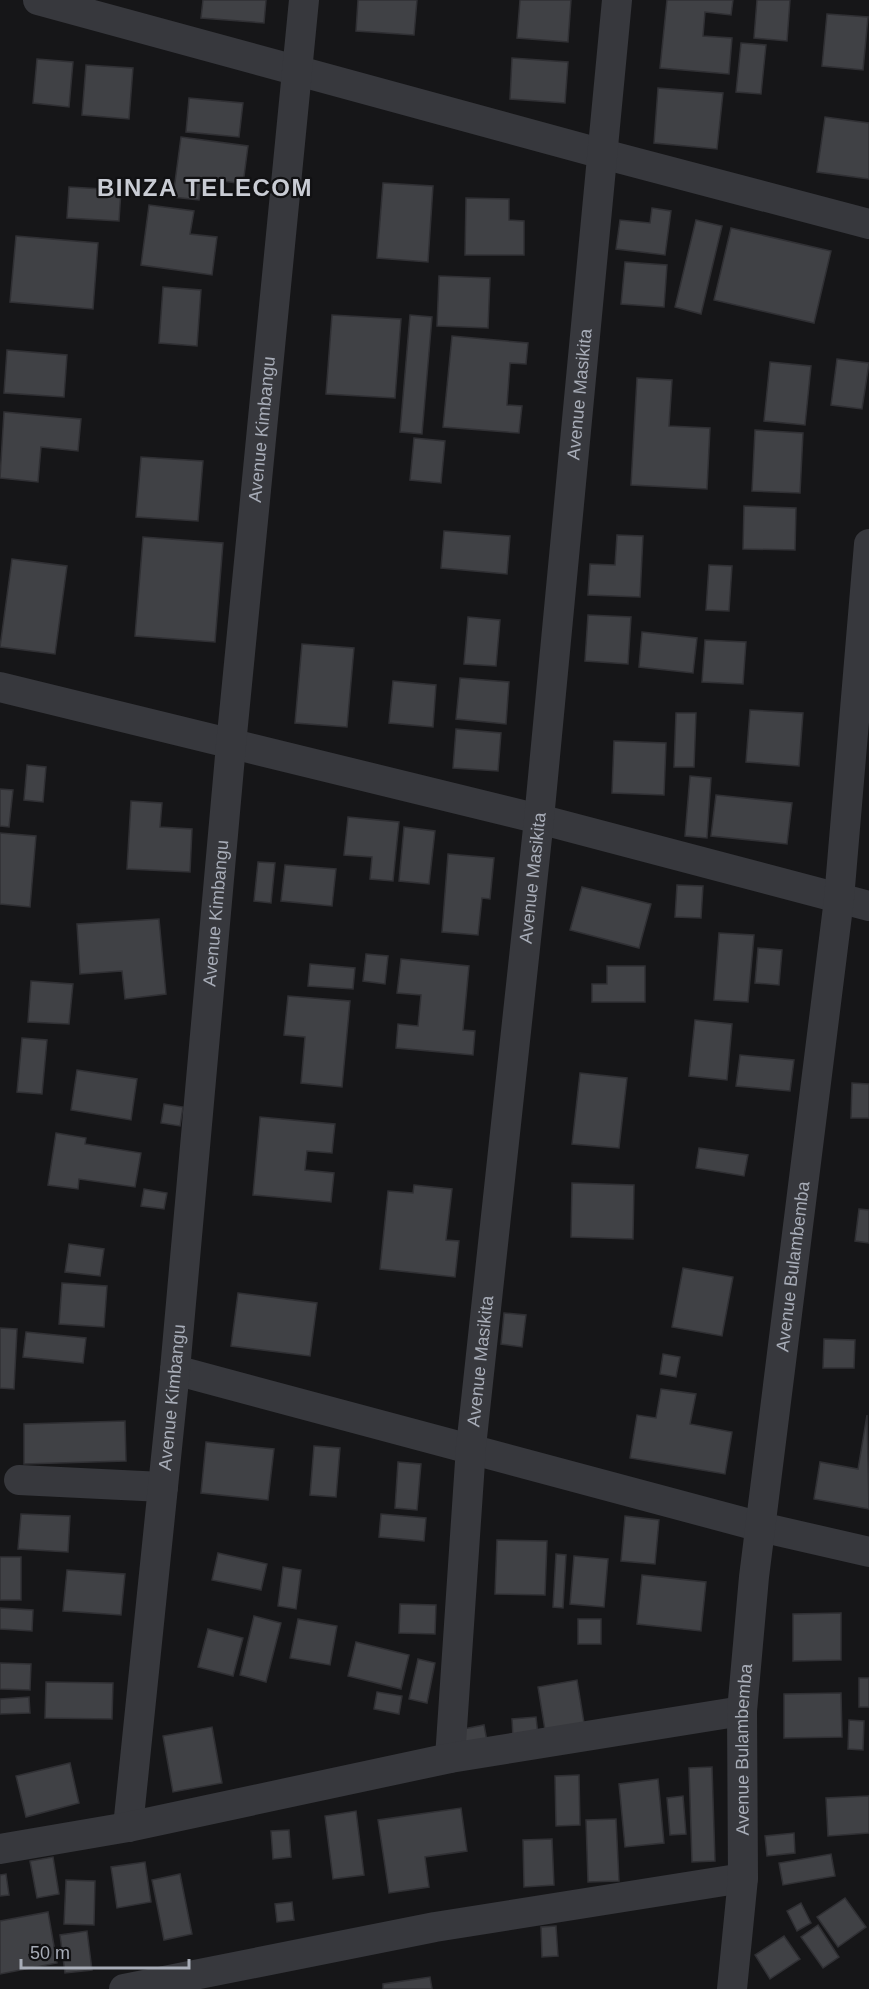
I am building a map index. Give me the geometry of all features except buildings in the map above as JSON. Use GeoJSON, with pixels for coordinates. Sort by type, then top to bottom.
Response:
{"type":"FeatureCollection","features":[{"type":"Feature","properties":{"kind":"street"},"geometry":{"type":"LineString","coordinates":[[38,0],[869,224]]}},
{"type":"Feature","properties":{"kind":"street","name":"Avenue Kimbangu"},"geometry":{"type":"LineString","coordinates":[[128,1827],[175,1370],[231,745],[304,0]]}},
{"type":"Feature","properties":{"kind":"street","name":"Avenue Masikita"},"geometry":{"type":"LineString","coordinates":[[450,1758],[471,1447],[539,819],[617,0]]}},
{"type":"Feature","properties":{"kind":"street","name":"Avenue Bulambemba"},"geometry":{"type":"LineString","coordinates":[[732,1989],[743,1878],[742,1711],[761,1527],[839,899],[869,544]]}},
{"type":"Feature","properties":{"kind":"street"},"geometry":{"type":"LineString","coordinates":[[0,687],[539,819],[869,906]]}},
{"type":"Feature","properties":{"kind":"street"},"geometry":{"type":"LineString","coordinates":[[175,1370],[471,1447],[761,1527],[869,1552]]}},
{"type":"Feature","properties":{"kind":"street"},"geometry":{"type":"LineString","coordinates":[[19,1480],[163,1487]]}},
{"type":"Feature","properties":{"kind":"street"},"geometry":{"type":"LineString","coordinates":[[0,1850],[128,1827],[450,1758],[742,1711]]}},
{"type":"Feature","properties":{"kind":"street"},"geometry":{"type":"LineString","coordinates":[[124,1989],[435,1926],[743,1878]]}},
{"type":"Feature","properties":{"kind":"district","name":"BINZA TELECOM"},"geometry":{"type":"Point","coordinates":[205,187]}}]}
